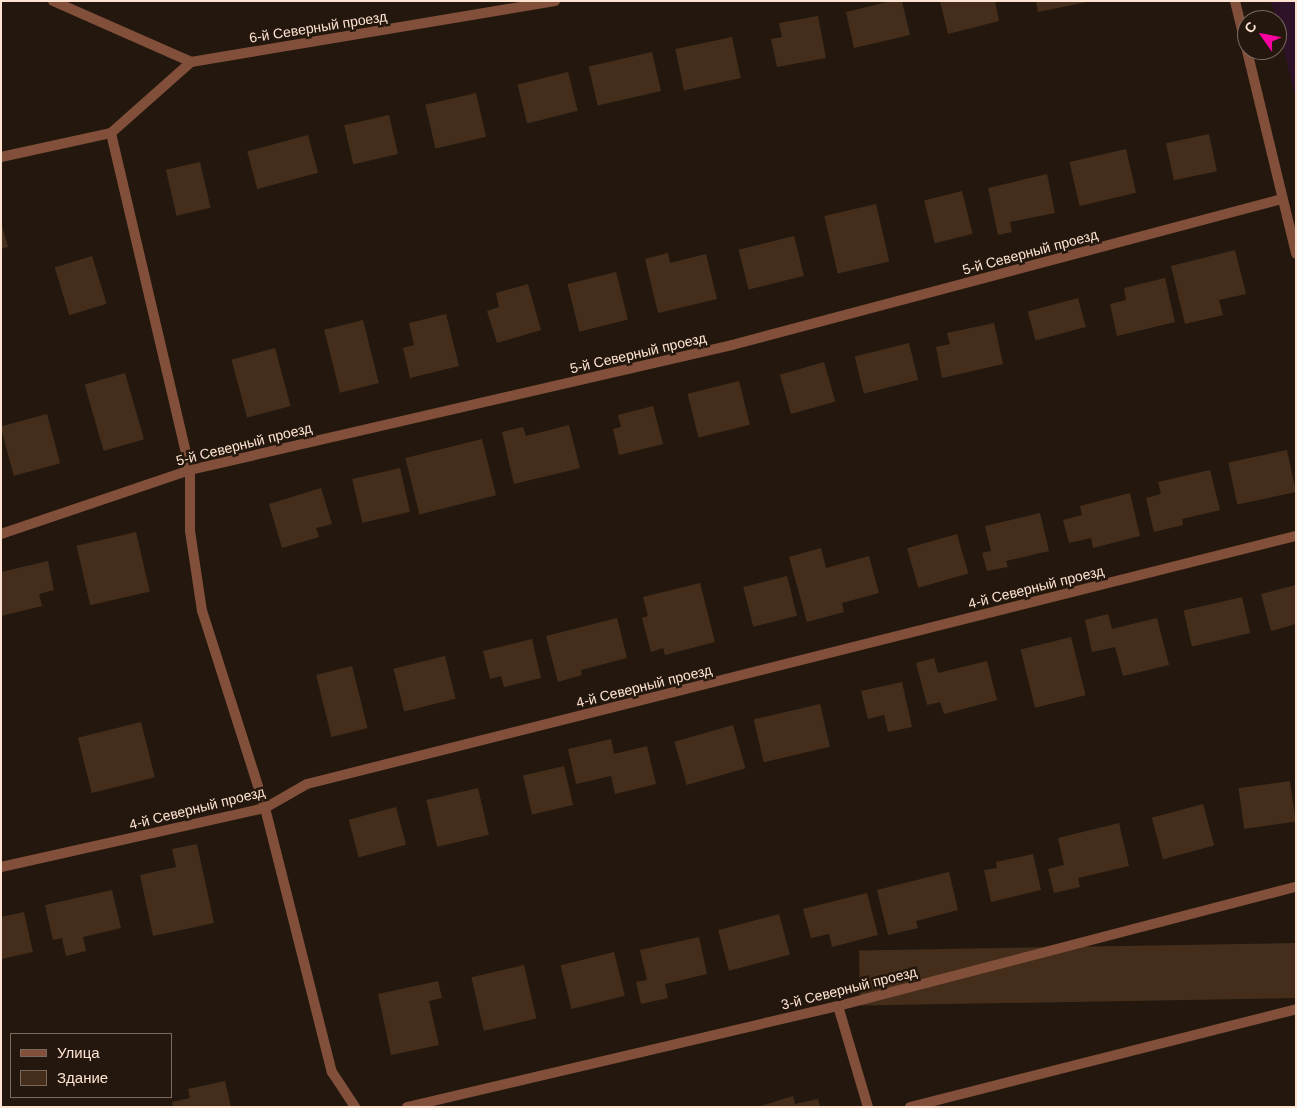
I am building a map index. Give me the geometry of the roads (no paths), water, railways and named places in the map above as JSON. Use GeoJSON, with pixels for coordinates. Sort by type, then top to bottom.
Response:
{"type":"FeatureCollection","features":[{"type":"Feature","properties":{"kind":"street"},"geometry":{"type":"LineString","coordinates":[[1,157],[111,133],[190,62],[53,1]]}},
{"type":"Feature","properties":{"kind":"street","name":"6-й Северный проезд"},"geometry":{"type":"LineString","coordinates":[[190,62],[555,1]]}},
{"type":"Feature","properties":{"kind":"street"},"geometry":{"type":"LineString","coordinates":[[1235,1],[1296,254]]}},
{"type":"Feature","properties":{"kind":"street"},"geometry":{"type":"LineString","coordinates":[[111,133],[190,470],[190,530],[202,611],[266,808],[332,1072],[355,1107]]}},
{"type":"Feature","properties":{"kind":"street","name":"5-й Северный проезд"},"geometry":{"type":"LineString","coordinates":[[1,534],[190,470],[732,346],[1282,199]]}},
{"type":"Feature","properties":{"kind":"street","name":"4-й Северный проезд"},"geometry":{"type":"LineString","coordinates":[[1,866],[266,808],[307,784],[1296,536]]}},
{"type":"Feature","properties":{"kind":"street","name":"3-й Северный проезд"},"geometry":{"type":"LineString","coordinates":[[407,1107],[838,1006],[1296,887]]}},
{"type":"Feature","properties":{"kind":"street"},"geometry":{"type":"LineString","coordinates":[[838,1006],[868,1107]]}},
{"type":"Feature","properties":{"kind":"street"},"geometry":{"type":"LineString","coordinates":[[910,1107],[1296,1009]]}}]}
